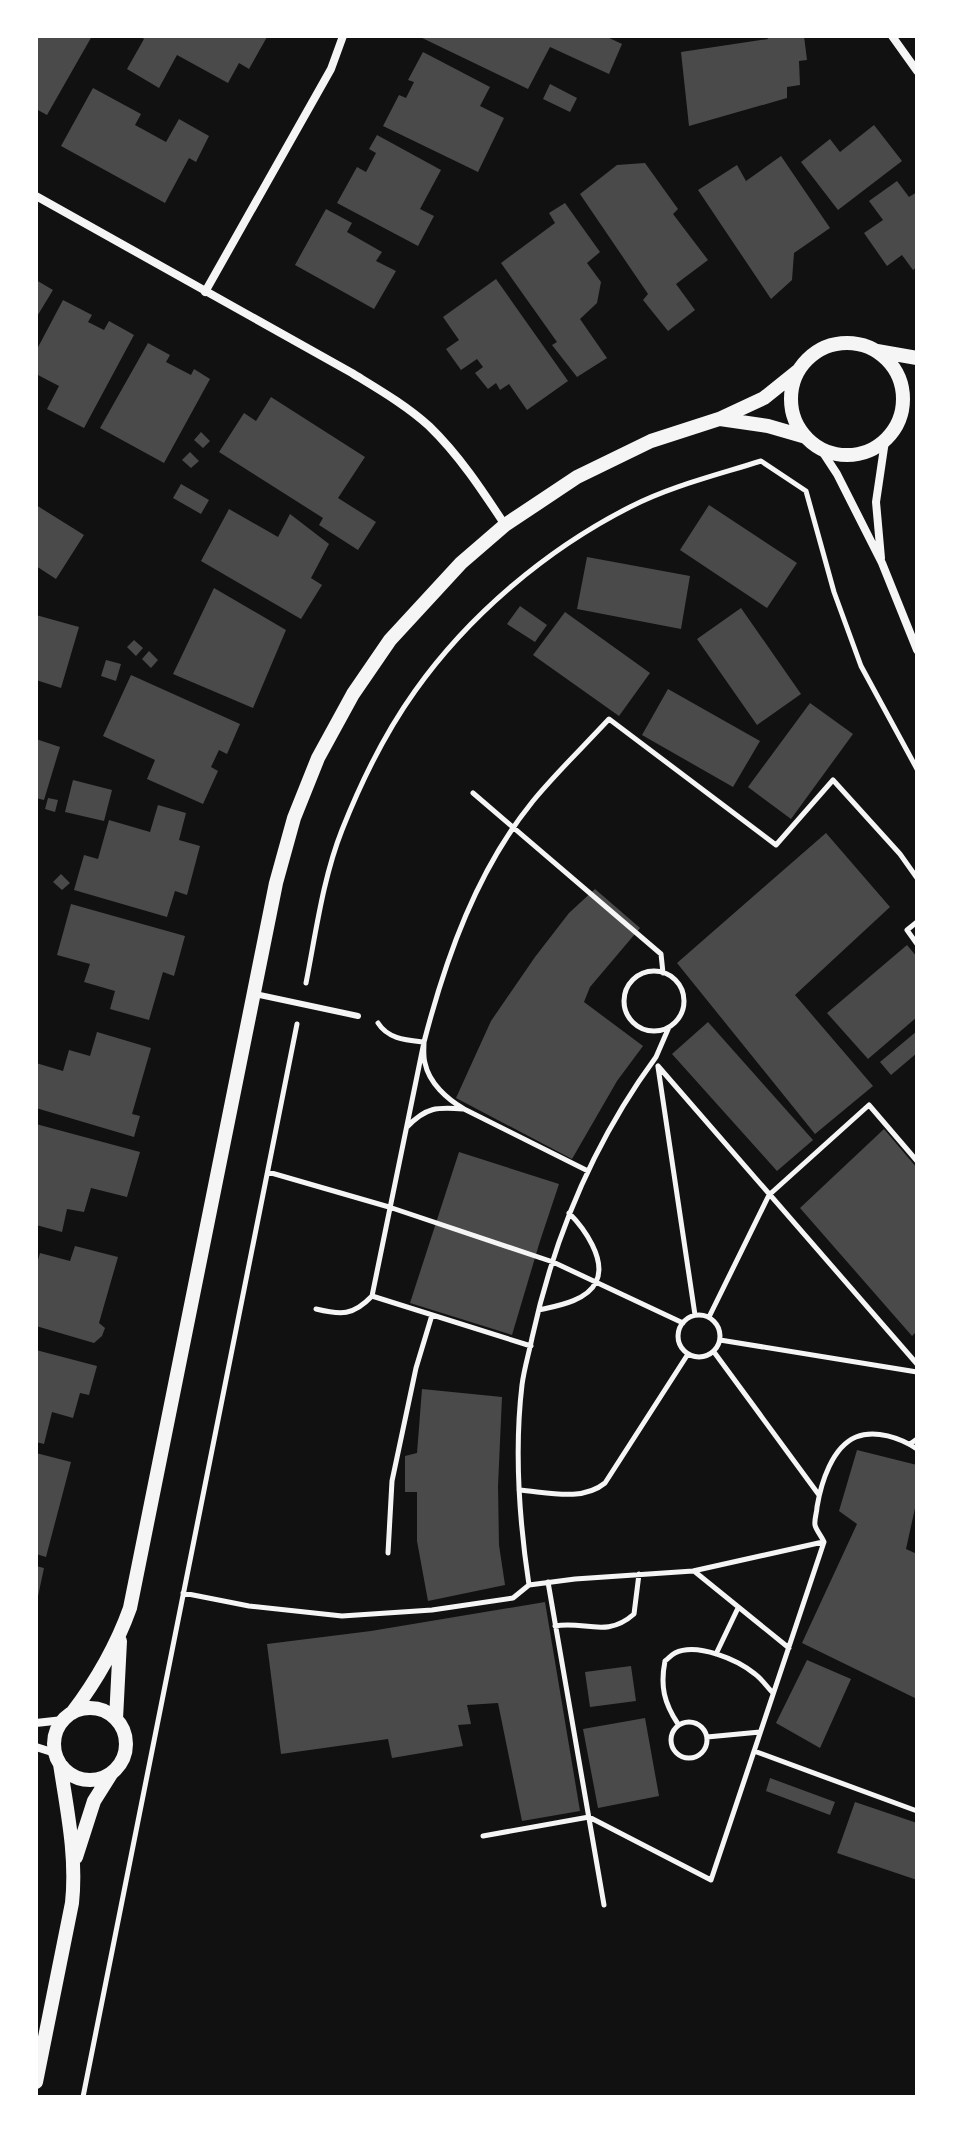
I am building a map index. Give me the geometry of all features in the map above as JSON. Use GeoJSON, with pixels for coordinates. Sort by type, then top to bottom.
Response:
{"type":"FeatureCollection","features":[{"type":"Feature","properties":{"kind":"street"},"geometry":{"type":"LineString","coordinates":[[205,292],[331,69],[343,36]]}},
{"type":"Feature","properties":{"kind":"street"},"geometry":{"type":"LineString","coordinates":[[892,36],[917,71]]}},
{"type":"Feature","properties":{"kind":"street"},"geometry":{"type":"LineString","coordinates":[[36,196],[352,373],[392,399],[428,425],[453,451],[505,525]]}},
{"type":"Feature","properties":{"kind":"street"},"geometry":{"type":"LineString","coordinates":[[36,2082],[72,1903],[74,1861],[55,1736],[101,1671],[120,1636],[130,1608],[276,883],[294,818],[318,758],[353,694],[390,640],[461,563],[505,525],[590,471],[651,441],[719,419],[764,398],[810,357],[825,348],[842,343],[860,344],[876,351],[917,358]]}},
{"type":"Feature","properties":{"kind":"street"},"geometry":{"type":"LineString","coordinates":[[876,351],[890,362],[899,378],[903,403],[896,427]]}},
{"type":"Feature","properties":{"kind":"street"},"geometry":{"type":"LineString","coordinates":[[799,370],[792,387],[791,405],[796,422],[806,437],[820,448],[837,474],[882,563],[917,650]]}},
{"type":"Feature","properties":{"kind":"street"},"geometry":{"type":"LineString","coordinates":[[820,448],[837,454],[855,455],[871,450],[917,410]]}},
{"type":"Feature","properties":{"kind":"street"},"geometry":{"type":"LineString","coordinates":[[719,419],[768,426],[806,437]]}},
{"type":"Feature","properties":{"kind":"street"},"geometry":{"type":"LineString","coordinates":[[882,563],[876,502],[885,441]]}},
{"type":"Feature","properties":{"kind":"street"},"geometry":{"type":"LineString","coordinates":[[116,1719],[120,1636]]}},
{"type":"Feature","properties":{"kind":"street"},"geometry":{"type":"LineString","coordinates":[[36,1723],[67,1716],[83,1708],[95,1708],[107,1712],[123,1729],[125,1752],[94,1801],[74,1861]]}},
{"type":"Feature","properties":{"kind":"street"},"geometry":{"type":"LineString","coordinates":[[36,1747],[58,1758],[75,1777],[94,1779],[112,1772]]}},
{"type":"Feature","properties":{"kind":"lane"},"geometry":{"type":"LineString","coordinates":[[252,994],[358,1016]]}},
{"type":"Feature","properties":{"kind":"path"},"geometry":{"type":"LineString","coordinates":[[83,2097],[327,878],[341,831],[374,759],[415,691],[461,633],[515,584],[565,546],[629,507],[669,490],[761,461],[806,491],[834,592],[861,666],[917,769]]}},
{"type":"Feature","properties":{"kind":"path"},"geometry":{"type":"LineString","coordinates":[[316,1309],[339,1315],[362,1306],[372,1296],[424,1042],[453,949],[484,874],[514,828],[533,802],[609,719],[776,845],[833,780],[900,854],[917,878]]}},
{"type":"Feature","properties":{"kind":"path"},"geometry":{"type":"LineString","coordinates":[[473,793],[661,954],[663,973]]}},
{"type":"Feature","properties":{"kind":"path"},"geometry":{"type":"LineString","coordinates":[[917,922],[907,930],[917,944]]}},
{"type":"Feature","properties":{"kind":"path"},"geometry":{"type":"LineString","coordinates":[[653,971],[663,973],[672,978],[682,993],[681,1013],[669,1027],[649,1031],[632,1022],[624,1004],[629,985],[635,978],[653,971]]}},
{"type":"Feature","properties":{"kind":"path"},"geometry":{"type":"LineString","coordinates":[[377,1020],[383,1030],[398,1038],[424,1042]]}},
{"type":"Feature","properties":{"kind":"path"},"geometry":{"type":"LineString","coordinates":[[529,1585],[518,1490],[522,1384],[539,1310],[569,1213],[631,1092],[656,1057],[669,1027]]}},
{"type":"Feature","properties":{"kind":"path"},"geometry":{"type":"LineString","coordinates":[[424,1042],[425,1064],[448,1099],[589,1172]]}},
{"type":"Feature","properties":{"kind":"path"},"geometry":{"type":"LineString","coordinates":[[656,1057],[695,1315]]}},
{"type":"Feature","properties":{"kind":"path"},"geometry":{"type":"LineString","coordinates":[[658,1066],[917,1364]]}},
{"type":"Feature","properties":{"kind":"path"},"geometry":{"type":"LineString","coordinates":[[709,1317],[769,1195],[869,1105],[917,1161]]}},
{"type":"Feature","properties":{"kind":"path"},"geometry":{"type":"LineString","coordinates":[[405,1129],[419,1115],[438,1107],[464,1109]]}},
{"type":"Feature","properties":{"kind":"path"},"geometry":{"type":"LineString","coordinates":[[268,1172],[389,1207],[553,1262],[683,1323]]}},
{"type":"Feature","properties":{"kind":"path"},"geometry":{"type":"LineString","coordinates":[[539,1310],[564,1305],[585,1294],[596,1282],[598,1264],[592,1245],[569,1213]]}},
{"type":"Feature","properties":{"kind":"path"},"geometry":{"type":"LineString","coordinates":[[372,1296],[531,1346]]}},
{"type":"Feature","properties":{"kind":"path"},"geometry":{"type":"LineString","coordinates":[[388,1553],[392,1481],[416,1368],[432,1315]]}},
{"type":"Feature","properties":{"kind":"path"},"geometry":{"type":"LineString","coordinates":[[695,1315],[709,1317],[718,1327],[720,1340],[714,1352],[702,1357],[688,1354],[679,1343],[679,1329],[695,1315]]}},
{"type":"Feature","properties":{"kind":"path"},"geometry":{"type":"LineString","coordinates":[[720,1340],[917,1372]]}},
{"type":"Feature","properties":{"kind":"path"},"geometry":{"type":"LineString","coordinates":[[714,1352],[819,1495]]}},
{"type":"Feature","properties":{"kind":"path"},"geometry":{"type":"LineString","coordinates":[[518,1490],[578,1495],[596,1491],[605,1483],[688,1354]]}},
{"type":"Feature","properties":{"kind":"path"},"geometry":{"type":"LineString","coordinates":[[483,1836],[589,1817],[711,1880],[824,1542],[814,1525],[819,1495],[829,1466],[844,1446],[856,1437],[890,1437],[917,1449]]}},
{"type":"Feature","properties":{"kind":"path"},"geometry":{"type":"LineString","coordinates":[[910,1444],[917,1439]]}},
{"type":"Feature","properties":{"kind":"path"},"geometry":{"type":"LineString","coordinates":[[183,1593],[249,1606],[342,1616],[432,1610],[513,1598],[529,1585],[693,1571],[824,1542]]}},
{"type":"Feature","properties":{"kind":"path"},"geometry":{"type":"LineString","coordinates":[[693,1571],[789,1648]]}},
{"type":"Feature","properties":{"kind":"path"},"geometry":{"type":"LineString","coordinates":[[555,1626],[566,1624],[602,1628],[626,1621],[634,1614],[639,1574]]}},
{"type":"Feature","properties":{"kind":"path"},"geometry":{"type":"LineString","coordinates":[[548,1582],[604,1905]]}},
{"type":"Feature","properties":{"kind":"path"},"geometry":{"type":"LineString","coordinates":[[716,1654],[738,1608]]}},
{"type":"Feature","properties":{"kind":"path"},"geometry":{"type":"LineString","coordinates":[[678,1724],[663,1695],[662,1677],[665,1661],[676,1652],[687,1650],[735,1660],[757,1675],[773,1694]]}},
{"type":"Feature","properties":{"kind":"path"},"geometry":{"type":"LineString","coordinates":[[690,1721],[702,1727],[707,1737],[707,1744],[700,1754],[689,1758],[683,1758],[673,1751],[671,1745],[671,1734],[678,1724],[690,1721]]}},
{"type":"Feature","properties":{"kind":"path"},"geometry":{"type":"LineString","coordinates":[[707,1737],[760,1732]]}},
{"type":"Feature","properties":{"kind":"path"},"geometry":{"type":"LineString","coordinates":[[754,1751],[917,1811]]}},
{"type":"Feature","properties":{"kind":"building"},"geometry":{"type":"Polygon","coordinates":[[[36,36],[92,36],[47,115],[36,109],[36,36]]]}},
{"type":"Feature","properties":{"kind":"building"},"geometry":{"type":"Polygon","coordinates":[[[140,36],[267,37],[249,69],[239,63],[228,83],[177,55],[159,88],[127,69],[144,39],[140,36]]]}},
{"type":"Feature","properties":{"kind":"building"},"geometry":{"type":"Polygon","coordinates":[[[418,36],[605,36],[622,44],[609,74],[550,47],[528,89],[418,36]]]}},
{"type":"Feature","properties":{"kind":"building"},"geometry":{"type":"Polygon","coordinates":[[[767,36],[804,36],[807,60],[799,61],[800,85],[787,87],[787,98],[689,126],[681,52],[768,39],[767,36]]]}},
{"type":"Feature","properties":{"kind":"building"},"geometry":{"type":"Polygon","coordinates":[[[423,52],[490,87],[480,106],[504,118],[478,172],[383,126],[399,95],[406,98],[414,82],[408,80],[423,52]]]}},
{"type":"Feature","properties":{"kind":"building"},"geometry":{"type":"Polygon","coordinates":[[[550,84],[577,98],[570,112],[543,99],[550,84]]]}},
{"type":"Feature","properties":{"kind":"building"},"geometry":{"type":"Polygon","coordinates":[[[93,88],[141,114],[135,125],[166,142],[179,119],[209,136],[196,162],[189,158],[165,203],[61,146],[93,88]]]}},
{"type":"Feature","properties":{"kind":"building"},"geometry":{"type":"Polygon","coordinates":[[[874,125],[902,161],[838,210],[801,162],[830,139],[840,152],[874,125]]]}},
{"type":"Feature","properties":{"kind":"building"},"geometry":{"type":"Polygon","coordinates":[[[377,135],[441,170],[420,209],[434,216],[418,246],[337,203],[357,167],[366,172],[376,153],[369,149],[377,135]]]}},
{"type":"Feature","properties":{"kind":"building"},"geometry":{"type":"Polygon","coordinates":[[[781,156],[830,228],[794,253],[792,280],[771,299],[698,190],[737,165],[746,181],[781,156]]]}},
{"type":"Feature","properties":{"kind":"building"},"geometry":{"type":"Polygon","coordinates":[[[645,163],[678,209],[673,214],[708,260],[676,284],[695,310],[668,331],[643,300],[648,294],[580,194],[617,165],[645,163]]]}},
{"type":"Feature","properties":{"kind":"building"},"geometry":{"type":"Polygon","coordinates":[[[897,181],[909,197],[917,192],[917,267],[913,270],[902,255],[887,266],[864,233],[883,220],[869,201],[897,181]]]}},
{"type":"Feature","properties":{"kind":"building"},"geometry":{"type":"Polygon","coordinates":[[[565,203],[600,252],[587,263],[601,282],[597,303],[580,319],[607,358],[577,377],[552,345],[557,342],[501,263],[555,223],[549,213],[565,203]]]}},
{"type":"Feature","properties":{"kind":"building"},"geometry":{"type":"Polygon","coordinates":[[[326,209],[352,223],[347,232],[382,252],[376,261],[396,271],[374,309],[295,265],[326,209]]]}},
{"type":"Feature","properties":{"kind":"building"},"geometry":{"type":"Polygon","coordinates":[[[496,279],[568,381],[527,410],[509,384],[500,390],[496,383],[488,389],[475,373],[483,367],[477,359],[461,370],[446,349],[459,340],[443,317],[496,279]]]}},
{"type":"Feature","properties":{"kind":"building"},"geometry":{"type":"Polygon","coordinates":[[[36,280],[53,290],[36,318],[36,280]]]}},
{"type":"Feature","properties":{"kind":"building"},"geometry":{"type":"Polygon","coordinates":[[[63,300],[92,315],[88,322],[104,330],[109,321],[134,335],[84,428],[47,409],[59,386],[36,374],[36,351],[63,300]]]}},
{"type":"Feature","properties":{"kind":"building"},"geometry":{"type":"Polygon","coordinates":[[[148,343],[170,355],[166,362],[191,375],[194,369],[210,379],[164,463],[100,428],[148,343]]]}},
{"type":"Feature","properties":{"kind":"building"},"geometry":{"type":"Polygon","coordinates":[[[271,397],[365,457],[338,498],[376,522],[358,550],[319,525],[323,518],[219,452],[244,413],[256,421],[271,397]]]}},
{"type":"Feature","properties":{"kind":"building"},"geometry":{"type":"Polygon","coordinates":[[[201,432],[210,441],[203,448],[194,440],[201,432]]]}},
{"type":"Feature","properties":{"kind":"building"},"geometry":{"type":"Polygon","coordinates":[[[190,452],[199,461],[191,468],[182,460],[190,452]]]}},
{"type":"Feature","properties":{"kind":"building"},"geometry":{"type":"Polygon","coordinates":[[[181,484],[209,500],[201,514],[173,498],[181,484]]]}},
{"type":"Feature","properties":{"kind":"building"},"geometry":{"type":"Polygon","coordinates":[[[36,505],[84,535],[56,579],[36,566],[36,505]]]}},
{"type":"Feature","properties":{"kind":"building"},"geometry":{"type":"Polygon","coordinates":[[[709,505],[797,563],[767,608],[680,550],[709,505]]]}},
{"type":"Feature","properties":{"kind":"building"},"geometry":{"type":"Polygon","coordinates":[[[229,509],[278,537],[290,514],[329,544],[311,578],[322,585],[301,619],[201,561],[229,509]]]}},
{"type":"Feature","properties":{"kind":"building"},"geometry":{"type":"Polygon","coordinates":[[[587,557],[690,576],[681,629],[577,609],[587,557]]]}},
{"type":"Feature","properties":{"kind":"building"},"geometry":{"type":"Polygon","coordinates":[[[214,588],[286,630],[253,708],[173,674],[214,588]]]}},
{"type":"Feature","properties":{"kind":"building"},"geometry":{"type":"Polygon","coordinates":[[[520,606],[547,625],[535,642],[507,624],[520,606]]]}},
{"type":"Feature","properties":{"kind":"building"},"geometry":{"type":"Polygon","coordinates":[[[741,608],[801,694],[757,725],[697,639],[741,608]]]}},
{"type":"Feature","properties":{"kind":"building"},"geometry":{"type":"Polygon","coordinates":[[[565,612],[650,673],[619,716],[533,655],[565,612]]]}},
{"type":"Feature","properties":{"kind":"building"},"geometry":{"type":"Polygon","coordinates":[[[36,615],[79,627],[61,688],[36,680],[36,615]]]}},
{"type":"Feature","properties":{"kind":"building"},"geometry":{"type":"Polygon","coordinates":[[[134,640],[143,648],[136,656],[127,647],[134,640]]]}},
{"type":"Feature","properties":{"kind":"building"},"geometry":{"type":"Polygon","coordinates":[[[149,651],[158,660],[151,668],[142,659],[149,651]]]}},
{"type":"Feature","properties":{"kind":"building"},"geometry":{"type":"Polygon","coordinates":[[[106,660],[121,664],[116,681],[101,676],[106,660]]]}},
{"type":"Feature","properties":{"kind":"building"},"geometry":{"type":"Polygon","coordinates":[[[131,675],[240,724],[227,754],[219,750],[211,767],[218,771],[203,804],[147,779],[155,760],[103,736],[131,675]]]}},
{"type":"Feature","properties":{"kind":"building"},"geometry":{"type":"Polygon","coordinates":[[[668,689],[760,741],[733,787],[642,735],[668,689]]]}},
{"type":"Feature","properties":{"kind":"building"},"geometry":{"type":"Polygon","coordinates":[[[810,703],[853,734],[791,819],[748,787],[810,703]]]}},
{"type":"Feature","properties":{"kind":"building"},"geometry":{"type":"Polygon","coordinates":[[[36,739],[60,747],[44,800],[36,798],[36,739]]]}},
{"type":"Feature","properties":{"kind":"building"},"geometry":{"type":"Polygon","coordinates":[[[73,780],[112,790],[104,821],[65,812],[73,780]]]}},
{"type":"Feature","properties":{"kind":"building"},"geometry":{"type":"Polygon","coordinates":[[[48,798],[58,800],[55,812],[45,809],[48,798]]]}},
{"type":"Feature","properties":{"kind":"building"},"geometry":{"type":"Polygon","coordinates":[[[158,805],[186,813],[179,840],[200,846],[187,895],[175,891],[167,917],[74,890],[84,855],[98,859],[109,820],[150,832],[158,805]]]}},
{"type":"Feature","properties":{"kind":"building"},"geometry":{"type":"Polygon","coordinates":[[[826,833],[890,907],[795,995],[873,1086],[815,1134],[677,963],[826,833]]]}},
{"type":"Feature","properties":{"kind":"building"},"geometry":{"type":"Polygon","coordinates":[[[61,874],[70,883],[62,890],[53,882],[61,874]]]}},
{"type":"Feature","properties":{"kind":"building"},"geometry":{"type":"Polygon","coordinates":[[[595,889],[640,928],[590,987],[584,1002],[643,1046],[617,1081],[572,1159],[456,1098],[491,1021],[569,913],[595,889]]]}},
{"type":"Feature","properties":{"kind":"building"},"geometry":{"type":"Polygon","coordinates":[[[71,904],[185,936],[174,976],[163,972],[149,1020],[110,1009],[115,991],[84,982],[90,964],[57,955],[71,904]]]}},
{"type":"Feature","properties":{"kind":"building"},"geometry":{"type":"Polygon","coordinates":[[[907,945],[917,957],[917,1017],[868,1059],[827,1013],[907,945]]]}},
{"type":"Feature","properties":{"kind":"building"},"geometry":{"type":"Polygon","coordinates":[[[708,1022],[813,1140],[777,1171],[672,1054],[708,1022]]]}},
{"type":"Feature","properties":{"kind":"building"},"geometry":{"type":"Polygon","coordinates":[[[917,1031],[917,1053],[891,1075],[880,1062],[917,1031]]]}},
{"type":"Feature","properties":{"kind":"building"},"geometry":{"type":"Polygon","coordinates":[[[97,1032],[151,1048],[132,1114],[140,1116],[134,1137],[36,1108],[36,1063],[63,1071],[69,1050],[90,1056],[97,1032]]]}},
{"type":"Feature","properties":{"kind":"building"},"geometry":{"type":"Polygon","coordinates":[[[36,1124],[140,1152],[127,1197],[91,1188],[84,1212],[67,1209],[62,1232],[36,1225],[36,1124]]]}},
{"type":"Feature","properties":{"kind":"building"},"geometry":{"type":"Polygon","coordinates":[[[884,1129],[917,1168],[917,1331],[912,1336],[800,1208],[884,1129]]]}},
{"type":"Feature","properties":{"kind":"building"},"geometry":{"type":"Polygon","coordinates":[[[459,1152],[559,1184],[512,1335],[410,1303],[459,1152]]]}},
{"type":"Feature","properties":{"kind":"building"},"geometry":{"type":"Polygon","coordinates":[[[75,1246],[118,1257],[99,1323],[105,1328],[94,1343],[36,1326],[36,1267],[40,1253],[70,1261],[75,1246]]]}},
{"type":"Feature","properties":{"kind":"building"},"geometry":{"type":"Polygon","coordinates":[[[36,1350],[97,1366],[89,1395],[80,1393],[73,1418],[52,1412],[44,1444],[36,1442],[36,1350]]]}},
{"type":"Feature","properties":{"kind":"building"},"geometry":{"type":"Polygon","coordinates":[[[422,1389],[502,1397],[498,1486],[499,1545],[505,1585],[428,1601],[417,1541],[417,1492],[405,1492],[405,1456],[417,1453],[422,1389]]]}},
{"type":"Feature","properties":{"kind":"building"},"geometry":{"type":"Polygon","coordinates":[[[857,1450],[917,1465],[917,1499],[906,1549],[917,1554],[917,1699],[802,1643],[857,1524],[839,1511],[857,1450]]]}},
{"type":"Feature","properties":{"kind":"building"},"geometry":{"type":"Polygon","coordinates":[[[36,1453],[71,1462],[46,1557],[36,1554],[36,1453]]]}},
{"type":"Feature","properties":{"kind":"building"},"geometry":{"type":"Polygon","coordinates":[[[36,1566],[44,1568],[37,1601],[36,1601],[36,1566]]]}},
{"type":"Feature","properties":{"kind":"building"},"geometry":{"type":"Polygon","coordinates":[[[545,1602],[580,1811],[522,1821],[498,1703],[467,1705],[471,1724],[458,1725],[463,1746],[392,1758],[388,1739],[281,1754],[267,1644],[371,1631],[545,1602]]]}},
{"type":"Feature","properties":{"kind":"building"},"geometry":{"type":"Polygon","coordinates":[[[807,1660],[851,1679],[820,1748],[776,1723],[807,1660]]]}},
{"type":"Feature","properties":{"kind":"building"},"geometry":{"type":"Polygon","coordinates":[[[631,1666],[636,1701],[590,1707],[585,1672],[631,1666]]]}},
{"type":"Feature","properties":{"kind":"building"},"geometry":{"type":"Polygon","coordinates":[[[645,1718],[659,1796],[598,1808],[583,1729],[645,1718]]]}},
{"type":"Feature","properties":{"kind":"building"},"geometry":{"type":"Polygon","coordinates":[[[770,1778],[835,1802],[830,1815],[766,1791],[770,1778]]]}},
{"type":"Feature","properties":{"kind":"building"},"geometry":{"type":"Polygon","coordinates":[[[855,1802],[917,1823],[917,1880],[837,1853],[855,1802]]]}}]}
